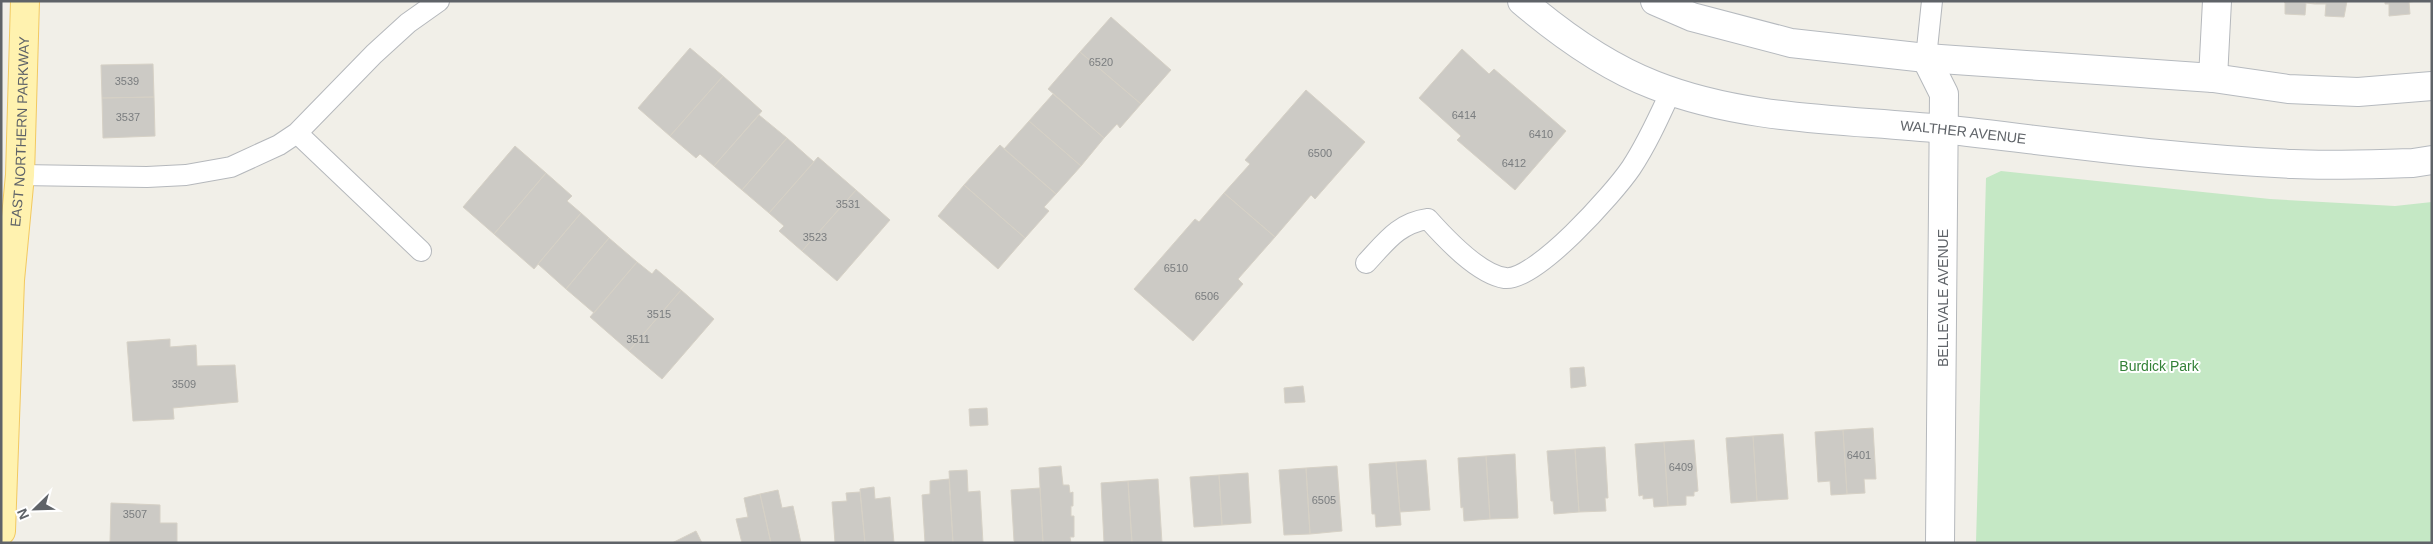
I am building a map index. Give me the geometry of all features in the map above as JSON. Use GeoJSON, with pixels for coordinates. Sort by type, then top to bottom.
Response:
{"type":"FeatureCollection","features":[{"type":"Feature","properties":{"kind":"main road","name":"EAST NORTHERN PARKWAY"},"geometry":{"type":"LineString","coordinates":[[1,531],[7,249],[20,175],[25,1]]}},
{"type":"Feature","properties":{"kind":"main road","name":"WALTHER AVENUE"},"geometry":{"type":"LineString","coordinates":[[1522,1],[1554,28],[1603,60],[1654,85],[1715,105],[1793,116],[2216,159],[2295,164],[2403,163],[2432,160]]}},
{"type":"Feature","properties":{"kind":"main road"},"geometry":{"type":"LineString","coordinates":[[1655,1],[1692,17],[1791,43],[1926,58],[2213,78],[2288,89],[2358,92],[2432,86]]}},
{"type":"Feature","properties":{"kind":"main road"},"geometry":{"type":"LineString","coordinates":[[2213,78],[2217,1]]}},
{"type":"Feature","properties":{"kind":"main road","name":"BELLEVALE AVENUE"},"geometry":{"type":"LineString","coordinates":[[1926,58],[1944,94],[1944,307],[1940,543]]}},
{"type":"Feature","properties":{"kind":"lane"},"geometry":{"type":"LineString","coordinates":[[20,175],[186,175],[231,167],[279,145],[297,133],[374,54],[408,23],[439,1]]}},
{"type":"Feature","properties":{"kind":"lane"},"geometry":{"type":"LineString","coordinates":[[1926,58],[1932,1]]}},
{"type":"Feature","properties":{"kind":"lane"},"geometry":{"type":"LineString","coordinates":[[1366,264],[1402,227],[1412,221],[1428,219],[1461,254],[1490,272],[1505,278],[1517,276],[1531,269],[1545,260],[1571,235],[1631,169],[1650,137],[1671,91]]}},
{"type":"Feature","properties":{"kind":"lane"},"geometry":{"type":"LineString","coordinates":[[297,133],[421,251]]}},
{"type":"Feature","properties":{"kind":"green space","name":"Burdick Park"},"geometry":{"type":"Polygon","coordinates":[[[2001,171],[2270,199],[2395,206],[2432,202],[2432,543],[1976,543],[1986,178],[2001,171]]]}},
{"type":"Feature","properties":{"kind":"building"},"geometry":{"type":"Polygon","coordinates":[[[2283,1],[2315,1],[2315,4],[2306,3],[2305,15],[2285,14],[2285,3],[2283,1]]]}},
{"type":"Feature","properties":{"kind":"building"},"geometry":{"type":"Polygon","coordinates":[[[2315,1],[2347,1],[2344,17],[2325,16],[2326,4],[2315,4],[2315,1]]]}},
{"type":"Feature","properties":{"kind":"building"},"geometry":{"type":"Polygon","coordinates":[[[2385,1],[2418,1],[2409,2],[2410,14],[2389,16],[2389,4],[2385,4],[2385,1]]]}},
{"type":"Feature","properties":{"kind":"building"},"geometry":{"type":"Polygon","coordinates":[[[1111,17],[1171,70],[1141,104],[1080,52],[1111,17]]]}},
{"type":"Feature","properties":{"kind":"building"},"geometry":{"type":"Polygon","coordinates":[[[690,48],[723,76],[670,136],[638,108],[690,48]]]}},
{"type":"Feature","properties":{"kind":"building"},"geometry":{"type":"Polygon","coordinates":[[[1462,49],[1489,74],[1494,69],[1566,131],[1515,190],[1457,140],[1461,136],[1419,98],[1462,49]]]}},
{"type":"Feature","properties":{"kind":"building"},"geometry":{"type":"Polygon","coordinates":[[[1080,52],[1141,104],[1120,128],[1117,124],[1104,138],[1048,89],[1080,52]]]}},
{"type":"Feature","properties":{"kind":"building"},"geometry":{"type":"Polygon","coordinates":[[[153,64],[154,97],[102,98],[101,65],[153,64]]]}},
{"type":"Feature","properties":{"kind":"building"},"geometry":{"type":"Polygon","coordinates":[[[723,76],[762,111],[714,166],[700,154],[696,158],[670,136],[723,76]]]}},
{"type":"Feature","properties":{"kind":"building"},"geometry":{"type":"Polygon","coordinates":[[[1306,90],[1365,142],[1315,199],[1311,195],[1275,237],[1224,193],[1250,164],[1245,160],[1306,90]]]}},
{"type":"Feature","properties":{"kind":"building"},"geometry":{"type":"Polygon","coordinates":[[[1053,94],[1104,138],[1081,166],[1029,121],[1053,94]]]}},
{"type":"Feature","properties":{"kind":"building"},"geometry":{"type":"Polygon","coordinates":[[[154,97],[155,136],[103,138],[102,98],[154,97]]]}},
{"type":"Feature","properties":{"kind":"building"},"geometry":{"type":"Polygon","coordinates":[[[759,115],[787,138],[742,190],[714,166],[759,115]]]}},
{"type":"Feature","properties":{"kind":"building"},"geometry":{"type":"Polygon","coordinates":[[[1029,121],[1081,166],[1056,194],[1004,149],[1029,121]]]}},
{"type":"Feature","properties":{"kind":"building"},"geometry":{"type":"Polygon","coordinates":[[[787,138],[814,162],[769,213],[742,190],[787,138]]]}},
{"type":"Feature","properties":{"kind":"building"},"geometry":{"type":"Polygon","coordinates":[[[1000,145],[1056,194],[1044,207],[1049,211],[1025,238],[964,185],[1000,145]]]}},
{"type":"Feature","properties":{"kind":"building"},"geometry":{"type":"Polygon","coordinates":[[[515,146],[546,173],[494,234],[463,207],[515,146]]]}},
{"type":"Feature","properties":{"kind":"building"},"geometry":{"type":"Polygon","coordinates":[[[818,157],[856,190],[802,251],[779,231],[784,226],[769,213],[818,157]]]}},
{"type":"Feature","properties":{"kind":"building"},"geometry":{"type":"Polygon","coordinates":[[[546,173],[572,196],[567,201],[581,213],[534,269],[494,234],[546,173]]]}},
{"type":"Feature","properties":{"kind":"building"},"geometry":{"type":"Polygon","coordinates":[[[964,185],[1025,238],[998,269],[938,216],[964,185]]]}},
{"type":"Feature","properties":{"kind":"building"},"geometry":{"type":"Polygon","coordinates":[[[856,190],[890,220],[837,281],[802,251],[856,190]]]}},
{"type":"Feature","properties":{"kind":"building"},"geometry":{"type":"Polygon","coordinates":[[[1224,193],[1275,237],[1238,279],[1243,284],[1193,341],[1134,289],[1195,219],[1199,222],[1224,193]]]}},
{"type":"Feature","properties":{"kind":"building"},"geometry":{"type":"Polygon","coordinates":[[[581,213],[609,238],[566,289],[538,264],[581,213]]]}},
{"type":"Feature","properties":{"kind":"building"},"geometry":{"type":"Polygon","coordinates":[[[609,238],[637,262],[594,313],[566,289],[609,238]]]}},
{"type":"Feature","properties":{"kind":"building"},"geometry":{"type":"Polygon","coordinates":[[[637,262],[652,274],[656,269],[681,290],[629,351],[590,317],[637,262]]]}},
{"type":"Feature","properties":{"kind":"building"},"geometry":{"type":"Polygon","coordinates":[[[681,290],[714,319],[662,379],[629,351],[681,290]]]}},
{"type":"Feature","properties":{"kind":"building"},"geometry":{"type":"Polygon","coordinates":[[[170,339],[170,347],[196,345],[197,366],[235,365],[238,402],[173,408],[174,419],[133,421],[127,342],[170,339]]]}},
{"type":"Feature","properties":{"kind":"building"},"geometry":{"type":"Polygon","coordinates":[[[1584,367],[1586,386],[1571,388],[1570,368],[1584,367]]]}},
{"type":"Feature","properties":{"kind":"building"},"geometry":{"type":"Polygon","coordinates":[[[1303,386],[1305,402],[1285,403],[1284,388],[1303,386]]]}},
{"type":"Feature","properties":{"kind":"building"},"geometry":{"type":"Polygon","coordinates":[[[987,408],[988,425],[970,426],[969,409],[987,408]]]}},
{"type":"Feature","properties":{"kind":"building"},"geometry":{"type":"Polygon","coordinates":[[[1873,428],[1876,479],[1864,479],[1865,493],[1847,494],[1843,430],[1873,428]]]}},
{"type":"Feature","properties":{"kind":"building"},"geometry":{"type":"Polygon","coordinates":[[[1843,430],[1847,494],[1831,495],[1830,481],[1818,482],[1815,432],[1843,430]]]}},
{"type":"Feature","properties":{"kind":"building"},"geometry":{"type":"Polygon","coordinates":[[[1783,434],[1788,499],[1757,501],[1753,436],[1783,434]]]}},
{"type":"Feature","properties":{"kind":"building"},"geometry":{"type":"Polygon","coordinates":[[[1753,436],[1757,501],[1731,503],[1726,438],[1753,436]]]}},
{"type":"Feature","properties":{"kind":"building"},"geometry":{"type":"Polygon","coordinates":[[[1694,440],[1698,491],[1694,492],[1694,496],[1686,496],[1686,505],[1668,506],[1664,442],[1694,440]]]}},
{"type":"Feature","properties":{"kind":"building"},"geometry":{"type":"Polygon","coordinates":[[[1664,442],[1668,506],[1654,507],[1653,498],[1643,499],[1643,495],[1639,496],[1635,444],[1664,442]]]}},
{"type":"Feature","properties":{"kind":"building"},"geometry":{"type":"Polygon","coordinates":[[[1605,447],[1608,498],[1605,498],[1606,511],[1579,512],[1575,449],[1605,447]]]}},
{"type":"Feature","properties":{"kind":"building"},"geometry":{"type":"Polygon","coordinates":[[[1575,449],[1579,512],[1554,514],[1553,501],[1551,501],[1547,451],[1575,449]]]}},
{"type":"Feature","properties":{"kind":"building"},"geometry":{"type":"Polygon","coordinates":[[[1515,454],[1518,518],[1490,519],[1486,456],[1515,454]]]}},
{"type":"Feature","properties":{"kind":"building"},"geometry":{"type":"Polygon","coordinates":[[[1486,456],[1490,519],[1464,521],[1463,507],[1461,508],[1458,458],[1486,456]]]}},
{"type":"Feature","properties":{"kind":"building"},"geometry":{"type":"Polygon","coordinates":[[[1426,460],[1430,510],[1400,512],[1396,462],[1426,460]]]}},
{"type":"Feature","properties":{"kind":"building"},"geometry":{"type":"Polygon","coordinates":[[[1396,462],[1401,525],[1376,527],[1375,514],[1372,514],[1369,464],[1396,462]]]}},
{"type":"Feature","properties":{"kind":"building"},"geometry":{"type":"Polygon","coordinates":[[[1061,466],[1063,485],[1069,485],[1070,493],[1073,492],[1071,516],[1074,516],[1074,537],[1070,537],[1071,543],[1043,543],[1039,468],[1061,466]]]}},
{"type":"Feature","properties":{"kind":"building"},"geometry":{"type":"Polygon","coordinates":[[[1337,466],[1342,531],[1310,534],[1306,468],[1337,466]]]}},
{"type":"Feature","properties":{"kind":"building"},"geometry":{"type":"Polygon","coordinates":[[[1306,468],[1310,534],[1284,535],[1279,470],[1306,468]]]}},
{"type":"Feature","properties":{"kind":"building"},"geometry":{"type":"Polygon","coordinates":[[[967,470],[968,492],[980,491],[983,543],[953,543],[949,471],[967,470]]]}},
{"type":"Feature","properties":{"kind":"building"},"geometry":{"type":"Polygon","coordinates":[[[1248,473],[1251,523],[1222,525],[1219,475],[1248,473]]]}},
{"type":"Feature","properties":{"kind":"building"},"geometry":{"type":"Polygon","coordinates":[[[1219,475],[1222,525],[1194,527],[1190,477],[1219,475]]]}},
{"type":"Feature","properties":{"kind":"building"},"geometry":{"type":"Polygon","coordinates":[[[949,479],[953,543],[925,543],[922,495],[930,494],[930,481],[949,479]]]}},
{"type":"Feature","properties":{"kind":"building"},"geometry":{"type":"Polygon","coordinates":[[[1158,479],[1162,543],[1132,543],[1128,481],[1158,479]]]}},
{"type":"Feature","properties":{"kind":"building"},"geometry":{"type":"Polygon","coordinates":[[[1128,481],[1132,543],[1104,543],[1101,483],[1128,481]]]}},
{"type":"Feature","properties":{"kind":"building"},"geometry":{"type":"Polygon","coordinates":[[[874,487],[875,499],[890,497],[894,543],[865,543],[860,489],[874,487]]]}},
{"type":"Feature","properties":{"kind":"building"},"geometry":{"type":"Polygon","coordinates":[[[1040,488],[1043,543],[1016,543],[1014,541],[1011,490],[1040,488]]]}},
{"type":"Feature","properties":{"kind":"building"},"geometry":{"type":"Polygon","coordinates":[[[778,490],[782,508],[793,506],[801,543],[771,543],[760,494],[778,490]]]}},
{"type":"Feature","properties":{"kind":"building"},"geometry":{"type":"Polygon","coordinates":[[[860,492],[865,543],[835,543],[832,502],[847,501],[846,493],[860,492]]]}},
{"type":"Feature","properties":{"kind":"building"},"geometry":{"type":"Polygon","coordinates":[[[760,494],[771,543],[742,543],[736,519],[748,517],[744,498],[760,494]]]}},
{"type":"Feature","properties":{"kind":"building"},"geometry":{"type":"Polygon","coordinates":[[[111,503],[160,505],[160,523],[177,523],[177,543],[110,542],[111,503]]]}},
{"type":"Feature","properties":{"kind":"building"},"geometry":{"type":"Polygon","coordinates":[[[696,531],[702,543],[672,543],[696,531]]]}}]}
